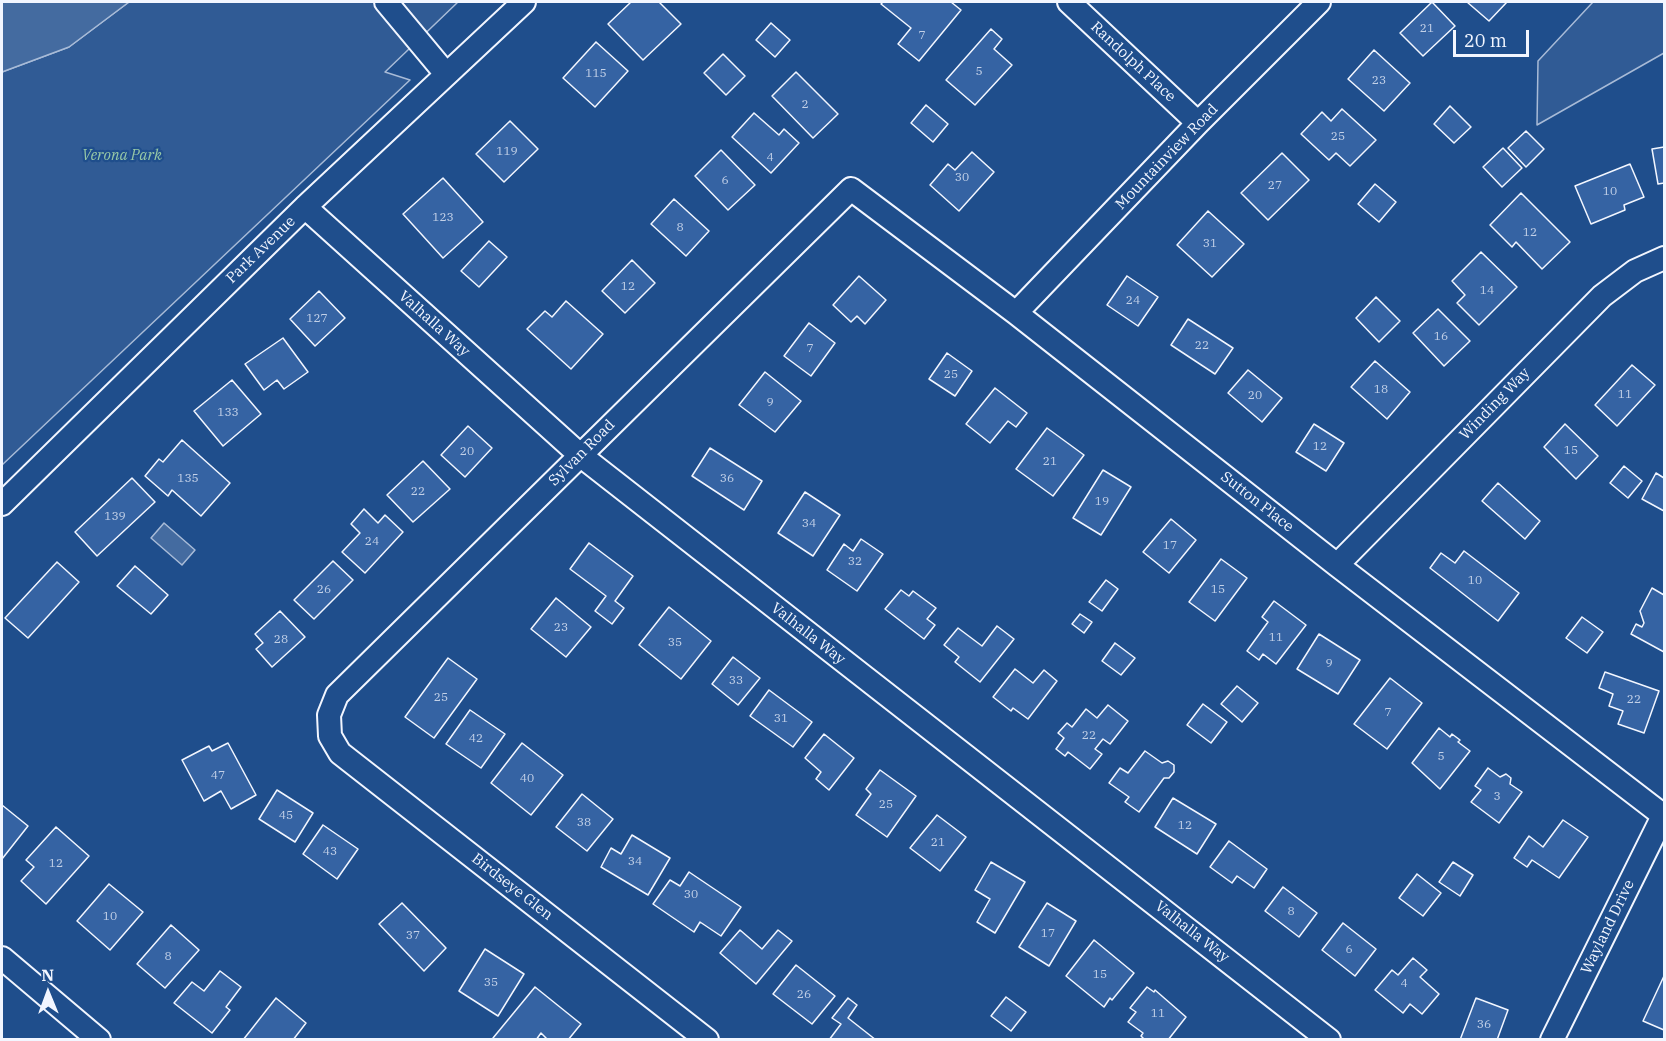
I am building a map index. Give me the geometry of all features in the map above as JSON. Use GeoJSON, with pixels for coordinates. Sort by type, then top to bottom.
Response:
{"type":"FeatureCollection","features":[{"type":"Feature","properties":{"kind":"street"},"geometry":{"type":"LineString","coordinates":[[386,2],[446,74]]}},
{"type":"Feature","properties":{"kind":"street","name":"Park Avenue"},"geometry":{"type":"LineString","coordinates":[[2,504],[305,207],[524,2]]}},
{"type":"Feature","properties":{"kind":"street","name":"Randolph Place"},"geometry":{"type":"LineString","coordinates":[[1069,2],[1198,123]]}},
{"type":"Feature","properties":{"kind":"street","name":"Mountainview Road"},"geometry":{"type":"LineString","coordinates":[[1016,313],[1198,123],[1319,2]]}},
{"type":"Feature","properties":{"kind":"street","name":"Sutton Place"},"geometry":{"type":"LineString","coordinates":[[851,189],[1016,313],[1337,565],[1664,815]]}},
{"type":"Feature","properties":{"kind":"street","name":"Sylvan Road"},"geometry":{"type":"LineString","coordinates":[[328,726],[332,704],[337,694],[851,189]]}},
{"type":"Feature","properties":{"kind":"street","name":"Valhalla Way"},"geometry":{"type":"LineString","coordinates":[[305,207],[580,455],[1329,1040]]}},
{"type":"Feature","properties":{"kind":"street","name":"Winding Way"},"geometry":{"type":"LineString","coordinates":[[1337,565],[1602,296],[1635,271],[1665,258]]}},
{"type":"Feature","properties":{"kind":"street","name":"Birdseye Glen"},"geometry":{"type":"LineString","coordinates":[[328,726],[334,745],[340,753],[707,1040]]}},
{"type":"Feature","properties":{"kind":"street","name":"Wayland Drive"},"geometry":{"type":"LineString","coordinates":[[1552,1040],[1664,815]]}},
{"type":"Feature","properties":{"kind":"street"},"geometry":{"type":"LineString","coordinates":[[2,958],[99,1040]]}},
{"type":"Feature","properties":{"kind":"green space","name":"Verona Park"},"geometry":{"type":"Polygon","coordinates":[[[129,2],[458,2],[385,72],[410,80],[2,465],[2,72],[69,47],[129,2]]]}},
{"type":"Feature","properties":{"kind":"green space"},"geometry":{"type":"Polygon","coordinates":[[[1593,2],[1664,2],[1664,53],[1537,125],[1538,61],[1593,2]]]}},
{"type":"Feature","properties":{"kind":"shaded area"},"geometry":{"type":"Polygon","coordinates":[[[2,2],[129,2],[69,47],[2,72],[2,2]]]}},
{"type":"Feature","properties":{"kind":"shaded area"},"geometry":{"type":"Polygon","coordinates":[[[164,523],[195,550],[182,565],[151,538],[164,523]]]}},
{"type":"Feature","properties":{"kind":"building"},"geometry":{"type":"Polygon","coordinates":[[[631,2],[659,2],[681,24],[643,60],[608,24],[631,2]]]}},
{"type":"Feature","properties":{"kind":"building"},"geometry":{"type":"Polygon","coordinates":[[[883,2],[951,2],[961,10],[919,61],[898,44],[911,28],[881,4],[883,2]]]}},
{"type":"Feature","properties":{"kind":"building"},"geometry":{"type":"Polygon","coordinates":[[[1432,2],[1455,26],[1423,56],[1400,33],[1432,2]]]}},
{"type":"Feature","properties":{"kind":"building"},"geometry":{"type":"Polygon","coordinates":[[[1467,2],[1507,2],[1489,21],[1467,2]]]}},
{"type":"Feature","properties":{"kind":"building"},"geometry":{"type":"Polygon","coordinates":[[[771,23],[790,40],[775,57],[756,40],[771,23]]]}},
{"type":"Feature","properties":{"kind":"building"},"geometry":{"type":"Polygon","coordinates":[[[991,29],[1002,39],[994,49],[1012,65],[975,105],[946,80],[991,29]]]}},
{"type":"Feature","properties":{"kind":"building"},"geometry":{"type":"Polygon","coordinates":[[[596,42],[628,71],[595,107],[563,78],[596,42]]]}},
{"type":"Feature","properties":{"kind":"building"},"geometry":{"type":"Polygon","coordinates":[[[1374,50],[1410,83],[1384,111],[1348,79],[1374,50]]]}},
{"type":"Feature","properties":{"kind":"building"},"geometry":{"type":"Polygon","coordinates":[[[723,54],[745,76],[726,95],[704,73],[723,54]]]}},
{"type":"Feature","properties":{"kind":"building"},"geometry":{"type":"Polygon","coordinates":[[[796,72],[838,114],[813,138],[772,96],[796,72]]]}},
{"type":"Feature","properties":{"kind":"building"},"geometry":{"type":"Polygon","coordinates":[[[926,105],[948,124],[933,142],[911,123],[926,105]]]}},
{"type":"Feature","properties":{"kind":"building"},"geometry":{"type":"Polygon","coordinates":[[[1450,106],[1471,127],[1454,143],[1434,124],[1450,106]]]}},
{"type":"Feature","properties":{"kind":"building"},"geometry":{"type":"Polygon","coordinates":[[[1342,109],[1376,140],[1350,166],[1336,153],[1329,160],[1301,134],[1322,112],[1331,121],[1342,109]]]}},
{"type":"Feature","properties":{"kind":"building"},"geometry":{"type":"Polygon","coordinates":[[[754,113],[779,135],[784,129],[799,143],[771,173],[732,137],[754,113]]]}},
{"type":"Feature","properties":{"kind":"building"},"geometry":{"type":"Polygon","coordinates":[[[510,121],[538,149],[504,182],[476,154],[510,121]]]}},
{"type":"Feature","properties":{"kind":"building"},"geometry":{"type":"Polygon","coordinates":[[[1526,131],[1544,149],[1526,167],[1508,148],[1526,131]]]}},
{"type":"Feature","properties":{"kind":"building"},"geometry":{"type":"Polygon","coordinates":[[[1664,147],[1664,183],[1658,184],[1652,149],[1664,147]]]}},
{"type":"Feature","properties":{"kind":"building"},"geometry":{"type":"Polygon","coordinates":[[[1503,148],[1522,168],[1502,187],[1483,167],[1503,148]]]}},
{"type":"Feature","properties":{"kind":"building"},"geometry":{"type":"Polygon","coordinates":[[[721,150],[755,185],[728,210],[695,176],[721,150]]]}},
{"type":"Feature","properties":{"kind":"building"},"geometry":{"type":"Polygon","coordinates":[[[972,152],[994,172],[959,211],[930,185],[948,164],[955,170],[972,152]]]}},
{"type":"Feature","properties":{"kind":"building"},"geometry":{"type":"Polygon","coordinates":[[[1282,153],[1309,180],[1268,220],[1241,193],[1282,153]]]}},
{"type":"Feature","properties":{"kind":"building"},"geometry":{"type":"Polygon","coordinates":[[[1630,164],[1644,197],[1624,205],[1625,210],[1591,224],[1575,186],[1630,164]]]}},
{"type":"Feature","properties":{"kind":"building"},"geometry":{"type":"Polygon","coordinates":[[[443,178],[483,222],[443,258],[403,214],[443,178]]]}},
{"type":"Feature","properties":{"kind":"building"},"geometry":{"type":"Polygon","coordinates":[[[1375,184],[1396,202],[1379,222],[1358,204],[1375,184]]]}},
{"type":"Feature","properties":{"kind":"building"},"geometry":{"type":"Polygon","coordinates":[[[1521,193],[1570,242],[1542,269],[1516,242],[1512,247],[1490,225],[1521,193]]]}},
{"type":"Feature","properties":{"kind":"building"},"geometry":{"type":"Polygon","coordinates":[[[674,199],[709,231],[686,256],[651,224],[674,199]]]}},
{"type":"Feature","properties":{"kind":"building"},"geometry":{"type":"Polygon","coordinates":[[[1208,211],[1244,244],[1212,277],[1177,245],[1208,211]]]}},
{"type":"Feature","properties":{"kind":"building"},"geometry":{"type":"Polygon","coordinates":[[[489,241],[507,257],[479,287],[461,271],[489,241]]]}},
{"type":"Feature","properties":{"kind":"building"},"geometry":{"type":"Polygon","coordinates":[[[1481,252],[1517,287],[1479,325],[1457,303],[1465,295],[1452,281],[1481,252]]]}},
{"type":"Feature","properties":{"kind":"building"},"geometry":{"type":"Polygon","coordinates":[[[632,260],[655,283],[625,313],[602,291],[632,260]]]}},
{"type":"Feature","properties":{"kind":"building"},"geometry":{"type":"Polygon","coordinates":[[[859,276],[886,300],[865,324],[857,316],[851,322],[833,305],[859,276]]]}},
{"type":"Feature","properties":{"kind":"building"},"geometry":{"type":"Polygon","coordinates":[[[1127,276],[1158,297],[1138,326],[1107,305],[1127,276]]]}},
{"type":"Feature","properties":{"kind":"building"},"geometry":{"type":"Polygon","coordinates":[[[319,291],[345,318],[315,346],[290,319],[319,291]]]}},
{"type":"Feature","properties":{"kind":"building"},"geometry":{"type":"Polygon","coordinates":[[[1376,297],[1400,321],[1379,342],[1356,318],[1376,297]]]}},
{"type":"Feature","properties":{"kind":"building"},"geometry":{"type":"Polygon","coordinates":[[[566,301],[603,334],[571,369],[527,329],[545,311],[552,317],[566,301]]]}},
{"type":"Feature","properties":{"kind":"building"},"geometry":{"type":"Polygon","coordinates":[[[1438,309],[1470,341],[1444,366],[1413,333],[1438,309]]]}},
{"type":"Feature","properties":{"kind":"building"},"geometry":{"type":"Polygon","coordinates":[[[1188,319],[1233,348],[1215,374],[1171,345],[1188,319]]]}},
{"type":"Feature","properties":{"kind":"building"},"geometry":{"type":"Polygon","coordinates":[[[809,323],[835,343],[811,376],[784,356],[809,323]]]}},
{"type":"Feature","properties":{"kind":"building"},"geometry":{"type":"Polygon","coordinates":[[[283,338],[308,372],[284,389],[277,380],[264,390],[245,364],[283,338]]]}},
{"type":"Feature","properties":{"kind":"building"},"geometry":{"type":"Polygon","coordinates":[[[947,353],[972,371],[955,396],[929,379],[947,353]]]}},
{"type":"Feature","properties":{"kind":"building"},"geometry":{"type":"Polygon","coordinates":[[[1375,361],[1410,392],[1387,419],[1351,387],[1375,361]]]}},
{"type":"Feature","properties":{"kind":"building"},"geometry":{"type":"Polygon","coordinates":[[[1632,365],[1655,385],[1617,426],[1595,405],[1632,365]]]}},
{"type":"Feature","properties":{"kind":"building"},"geometry":{"type":"Polygon","coordinates":[[[1248,370],[1282,398],[1262,422],[1228,393],[1248,370]]]}},
{"type":"Feature","properties":{"kind":"building"},"geometry":{"type":"Polygon","coordinates":[[[765,372],[801,401],[775,432],[739,405],[765,372]]]}},
{"type":"Feature","properties":{"kind":"building"},"geometry":{"type":"Polygon","coordinates":[[[232,380],[261,414],[223,446],[194,411],[232,380]]]}},
{"type":"Feature","properties":{"kind":"building"},"geometry":{"type":"Polygon","coordinates":[[[995,388],[1027,413],[1016,427],[1008,421],[990,443],[966,424],[995,388]]]}},
{"type":"Feature","properties":{"kind":"building"},"geometry":{"type":"Polygon","coordinates":[[[1314,424],[1344,443],[1326,471],[1296,452],[1314,424]]]}},
{"type":"Feature","properties":{"kind":"building"},"geometry":{"type":"Polygon","coordinates":[[[1565,424],[1598,456],[1576,479],[1544,447],[1565,424]]]}},
{"type":"Feature","properties":{"kind":"building"},"geometry":{"type":"Polygon","coordinates":[[[468,426],[492,448],[465,477],[441,455],[468,426]]]}},
{"type":"Feature","properties":{"kind":"building"},"geometry":{"type":"Polygon","coordinates":[[[1047,428],[1084,455],[1053,496],[1016,469],[1047,428]]]}},
{"type":"Feature","properties":{"kind":"building"},"geometry":{"type":"Polygon","coordinates":[[[182,440],[230,483],[201,516],[172,490],[168,496],[145,476],[159,459],[163,462],[182,440]]]}},
{"type":"Feature","properties":{"kind":"building"},"geometry":{"type":"Polygon","coordinates":[[[710,448],[762,481],[744,510],[692,476],[710,448]]]}},
{"type":"Feature","properties":{"kind":"building"},"geometry":{"type":"Polygon","coordinates":[[[423,461],[450,489],[413,522],[387,495],[423,461]]]}},
{"type":"Feature","properties":{"kind":"building"},"geometry":{"type":"Polygon","coordinates":[[[1624,466],[1642,481],[1628,498],[1610,483],[1624,466]]]}},
{"type":"Feature","properties":{"kind":"building"},"geometry":{"type":"Polygon","coordinates":[[[1103,470],[1131,487],[1101,535],[1073,518],[1103,470]]]}},
{"type":"Feature","properties":{"kind":"building"},"geometry":{"type":"Polygon","coordinates":[[[1656,473],[1664,478],[1664,511],[1642,499],[1656,473]]]}},
{"type":"Feature","properties":{"kind":"building"},"geometry":{"type":"Polygon","coordinates":[[[132,478],[155,502],[97,556],[75,532],[132,478]]]}},
{"type":"Feature","properties":{"kind":"building"},"geometry":{"type":"Polygon","coordinates":[[[1498,483],[1540,521],[1525,539],[1482,501],[1498,483]]]}},
{"type":"Feature","properties":{"kind":"building"},"geometry":{"type":"Polygon","coordinates":[[[805,492],[840,515],[813,556],[778,533],[805,492]]]}},
{"type":"Feature","properties":{"kind":"building"},"geometry":{"type":"Polygon","coordinates":[[[364,509],[378,523],[385,515],[403,532],[365,573],[342,552],[360,533],[351,524],[364,509]]]}},
{"type":"Feature","properties":{"kind":"building"},"geometry":{"type":"Polygon","coordinates":[[[1171,519],[1196,540],[1169,573],[1143,552],[1171,519]]]}},
{"type":"Feature","properties":{"kind":"building"},"geometry":{"type":"Polygon","coordinates":[[[861,539],[883,554],[857,591],[827,570],[844,544],[853,551],[861,539]]]}},
{"type":"Feature","properties":{"kind":"building"},"geometry":{"type":"Polygon","coordinates":[[[589,543],[633,576],[615,601],[624,608],[612,624],[595,611],[606,596],[570,569],[589,543]]]}},
{"type":"Feature","properties":{"kind":"building"},"geometry":{"type":"Polygon","coordinates":[[[1464,551],[1519,593],[1498,621],[1430,568],[1441,553],[1455,563],[1464,551]]]}},
{"type":"Feature","properties":{"kind":"building"},"geometry":{"type":"Polygon","coordinates":[[[1221,559],[1247,578],[1215,621],[1189,602],[1221,559]]]}},
{"type":"Feature","properties":{"kind":"building"},"geometry":{"type":"Polygon","coordinates":[[[333,561],[353,580],[314,619],[294,600],[333,561]]]}},
{"type":"Feature","properties":{"kind":"building"},"geometry":{"type":"Polygon","coordinates":[[[57,562],[79,582],[28,638],[5,618],[57,562]]]}},
{"type":"Feature","properties":{"kind":"building"},"geometry":{"type":"Polygon","coordinates":[[[135,566],[168,595],[151,614],[117,586],[135,566]]]}},
{"type":"Feature","properties":{"kind":"building"},"geometry":{"type":"Polygon","coordinates":[[[1106,580],[1118,589],[1102,611],[1089,602],[1106,580]]]}},
{"type":"Feature","properties":{"kind":"building"},"geometry":{"type":"Polygon","coordinates":[[[1652,588],[1664,595],[1664,652],[1631,634],[1636,624],[1642,627],[1644,623],[1640,611],[1652,588]]]}},
{"type":"Feature","properties":{"kind":"building"},"geometry":{"type":"Polygon","coordinates":[[[901,590],[909,596],[913,591],[936,608],[927,619],[935,625],[924,639],[885,609],[901,590]]]}},
{"type":"Feature","properties":{"kind":"building"},"geometry":{"type":"Polygon","coordinates":[[[556,598],[591,627],[566,657],[531,629],[556,598]]]}},
{"type":"Feature","properties":{"kind":"building"},"geometry":{"type":"Polygon","coordinates":[[[1274,601],[1306,625],[1276,664],[1263,654],[1259,660],[1247,651],[1268,622],[1262,617],[1274,601]]]}},
{"type":"Feature","properties":{"kind":"building"},"geometry":{"type":"Polygon","coordinates":[[[669,607],[711,641],[681,679],[639,645],[669,607]]]}},
{"type":"Feature","properties":{"kind":"building"},"geometry":{"type":"Polygon","coordinates":[[[280,611],[305,637],[272,667],[256,649],[263,643],[255,634],[280,611]]]}},
{"type":"Feature","properties":{"kind":"building"},"geometry":{"type":"Polygon","coordinates":[[[1080,614],[1092,622],[1084,633],[1072,624],[1080,614]]]}},
{"type":"Feature","properties":{"kind":"building"},"geometry":{"type":"Polygon","coordinates":[[[1582,617],[1603,632],[1587,653],[1566,638],[1582,617]]]}},
{"type":"Feature","properties":{"kind":"building"},"geometry":{"type":"Polygon","coordinates":[[[997,626],[1014,639],[980,682],[955,662],[959,657],[944,645],[958,628],[982,646],[997,626]]]}},
{"type":"Feature","properties":{"kind":"building"},"geometry":{"type":"Polygon","coordinates":[[[1319,634],[1360,660],[1338,694],[1297,669],[1319,634]]]}},
{"type":"Feature","properties":{"kind":"building"},"geometry":{"type":"Polygon","coordinates":[[[1115,643],[1135,658],[1121,675],[1102,661],[1115,643]]]}},
{"type":"Feature","properties":{"kind":"building"},"geometry":{"type":"Polygon","coordinates":[[[733,657],[760,678],[738,705],[712,684],[733,657]]]}},
{"type":"Feature","properties":{"kind":"building"},"geometry":{"type":"Polygon","coordinates":[[[448,658],[477,679],[434,738],[405,717],[448,658]]]}},
{"type":"Feature","properties":{"kind":"building"},"geometry":{"type":"Polygon","coordinates":[[[1015,669],[1033,683],[1044,670],[1057,681],[1028,719],[1013,708],[1011,711],[993,697],[1015,669]]]}},
{"type":"Feature","properties":{"kind":"building"},"geometry":{"type":"Polygon","coordinates":[[[1605,672],[1659,691],[1644,733],[1618,724],[1623,711],[1609,706],[1613,694],[1599,688],[1605,672]]]}},
{"type":"Feature","properties":{"kind":"building"},"geometry":{"type":"Polygon","coordinates":[[[1390,678],[1422,703],[1387,749],[1354,724],[1390,678]]]}},
{"type":"Feature","properties":{"kind":"building"},"geometry":{"type":"Polygon","coordinates":[[[1237,686],[1258,703],[1242,722],[1221,704],[1237,686]]]}},
{"type":"Feature","properties":{"kind":"building"},"geometry":{"type":"Polygon","coordinates":[[[769,690],[812,722],[793,747],[750,716],[769,690]]]}},
{"type":"Feature","properties":{"kind":"building"},"geometry":{"type":"Polygon","coordinates":[[[1203,704],[1227,722],[1211,743],[1187,725],[1203,704]]]}},
{"type":"Feature","properties":{"kind":"building"},"geometry":{"type":"Polygon","coordinates":[[[1108,705],[1128,721],[1110,744],[1103,739],[1095,749],[1102,754],[1090,769],[1068,752],[1065,756],[1056,749],[1064,738],[1058,733],[1067,723],[1072,727],[1086,709],[1097,718],[1108,705]]]}},
{"type":"Feature","properties":{"kind":"building"},"geometry":{"type":"Polygon","coordinates":[[[470,710],[505,734],[481,768],[446,744],[470,710]]]}},
{"type":"Feature","properties":{"kind":"building"},"geometry":{"type":"Polygon","coordinates":[[[1439,728],[1450,737],[1452,734],[1470,751],[1440,789],[1412,763],[1439,728]]]}},
{"type":"Feature","properties":{"kind":"building"},"geometry":{"type":"Polygon","coordinates":[[[824,734],[854,758],[829,790],[816,779],[821,772],[805,758],[824,734]]]}},
{"type":"Feature","properties":{"kind":"building"},"geometry":{"type":"Polygon","coordinates":[[[228,743],[256,795],[231,809],[221,791],[204,801],[182,760],[209,746],[212,751],[228,743]]]}},
{"type":"Feature","properties":{"kind":"building"},"geometry":{"type":"Polygon","coordinates":[[[522,743],[563,775],[531,815],[491,783],[522,743]]]}},
{"type":"Feature","properties":{"kind":"building"},"geometry":{"type":"Polygon","coordinates":[[[1145,751],[1162,763],[1168,761],[1174,765],[1174,772],[1169,778],[1164,778],[1139,812],[1125,802],[1129,797],[1109,783],[1120,768],[1128,773],[1145,751]]]}},
{"type":"Feature","properties":{"kind":"building"},"geometry":{"type":"Polygon","coordinates":[[[1488,768],[1500,777],[1506,774],[1511,778],[1510,784],[1522,792],[1499,823],[1471,802],[1481,790],[1475,786],[1488,768]]]}},
{"type":"Feature","properties":{"kind":"building"},"geometry":{"type":"Polygon","coordinates":[[[880,770],[916,796],[887,837],[856,815],[871,794],[866,789],[880,770]]]}},
{"type":"Feature","properties":{"kind":"building"},"geometry":{"type":"Polygon","coordinates":[[[277,790],[313,813],[295,842],[259,819],[277,790]]]}},
{"type":"Feature","properties":{"kind":"building"},"geometry":{"type":"Polygon","coordinates":[[[582,794],[613,819],[587,851],[556,827],[582,794]]]}},
{"type":"Feature","properties":{"kind":"building"},"geometry":{"type":"Polygon","coordinates":[[[1173,798],[1216,824],[1197,854],[1155,827],[1173,798]]]}},
{"type":"Feature","properties":{"kind":"building"},"geometry":{"type":"Polygon","coordinates":[[[2,805],[28,826],[2,859],[2,805]]]}},
{"type":"Feature","properties":{"kind":"building"},"geometry":{"type":"Polygon","coordinates":[[[937,815],[966,837],[940,871],[910,848],[937,815]]]}},
{"type":"Feature","properties":{"kind":"building"},"geometry":{"type":"Polygon","coordinates":[[[1563,820],[1588,837],[1559,878],[1532,860],[1527,867],[1514,858],[1529,836],[1543,847],[1563,820]]]}},
{"type":"Feature","properties":{"kind":"building"},"geometry":{"type":"Polygon","coordinates":[[[323,825],[358,849],[337,879],[303,854],[323,825]]]}},
{"type":"Feature","properties":{"kind":"building"},"geometry":{"type":"Polygon","coordinates":[[[56,827],[89,856],[46,904],[21,881],[34,867],[26,860],[56,827]]]}},
{"type":"Feature","properties":{"kind":"building"},"geometry":{"type":"Polygon","coordinates":[[[632,835],[670,858],[648,895],[601,867],[611,848],[621,854],[632,835]]]}},
{"type":"Feature","properties":{"kind":"building"},"geometry":{"type":"Polygon","coordinates":[[[1229,841],[1267,869],[1254,888],[1237,876],[1232,883],[1210,867],[1229,841]]]}},
{"type":"Feature","properties":{"kind":"building"},"geometry":{"type":"Polygon","coordinates":[[[991,862],[1025,882],[995,933],[977,922],[990,899],[975,890],[991,862]]]}},
{"type":"Feature","properties":{"kind":"building"},"geometry":{"type":"Polygon","coordinates":[[[1453,862],[1473,875],[1460,896],[1439,882],[1453,862]]]}},
{"type":"Feature","properties":{"kind":"building"},"geometry":{"type":"Polygon","coordinates":[[[689,872],[741,907],[721,936],[700,922],[694,932],[653,904],[670,880],[680,886],[689,872]]]}},
{"type":"Feature","properties":{"kind":"building"},"geometry":{"type":"Polygon","coordinates":[[[1417,874],[1441,893],[1423,916],[1399,898],[1417,874]]]}},
{"type":"Feature","properties":{"kind":"building"},"geometry":{"type":"Polygon","coordinates":[[[109,884],[143,912],[110,950],[77,921],[109,884]]]}},
{"type":"Feature","properties":{"kind":"building"},"geometry":{"type":"Polygon","coordinates":[[[1283,887],[1317,913],[1299,937],[1265,911],[1283,887]]]}},
{"type":"Feature","properties":{"kind":"building"},"geometry":{"type":"Polygon","coordinates":[[[402,903],[446,948],[424,971],[379,924],[402,903]]]}},
{"type":"Feature","properties":{"kind":"building"},"geometry":{"type":"Polygon","coordinates":[[[1047,903],[1076,921],[1049,966],[1019,947],[1047,903]]]}},
{"type":"Feature","properties":{"kind":"building"},"geometry":{"type":"Polygon","coordinates":[[[1343,923],[1376,949],[1355,976],[1322,950],[1343,923]]]}},
{"type":"Feature","properties":{"kind":"building"},"geometry":{"type":"Polygon","coordinates":[[[171,925],[199,950],[165,988],[137,964],[171,925]]]}},
{"type":"Feature","properties":{"kind":"building"},"geometry":{"type":"Polygon","coordinates":[[[740,930],[762,949],[778,930],[792,941],[756,984],[720,953],[740,930]]]}},
{"type":"Feature","properties":{"kind":"building"},"geometry":{"type":"Polygon","coordinates":[[[1094,940],[1134,973],[1104,1007],[1066,976],[1094,940]]]}},
{"type":"Feature","properties":{"kind":"building"},"geometry":{"type":"Polygon","coordinates":[[[485,949],[524,974],[498,1016],[459,991],[485,949]]]}},
{"type":"Feature","properties":{"kind":"building"},"geometry":{"type":"Polygon","coordinates":[[[1413,958],[1427,970],[1420,977],[1439,994],[1422,1014],[1410,1004],[1403,1013],[1375,990],[1392,970],[1398,975],[1413,958]]]}},
{"type":"Feature","properties":{"kind":"building"},"geometry":{"type":"Polygon","coordinates":[[[796,965],[835,996],[812,1024],[773,994],[796,965]]]}},
{"type":"Feature","properties":{"kind":"building"},"geometry":{"type":"Polygon","coordinates":[[[220,971],[241,987],[226,1007],[230,1010],[212,1033],[174,1003],[192,982],[204,991],[220,971]]]}},
{"type":"Feature","properties":{"kind":"building"},"geometry":{"type":"Polygon","coordinates":[[[1664,976],[1664,1030],[1643,1021],[1664,976]]]}},
{"type":"Feature","properties":{"kind":"building"},"geometry":{"type":"Polygon","coordinates":[[[535,987],[581,1024],[568,1040],[548,1040],[541,1033],[536,1040],[495,1040],[493,1038],[535,987]]]}},
{"type":"Feature","properties":{"kind":"building"},"geometry":{"type":"Polygon","coordinates":[[[1147,987],[1154,992],[1155,990],[1186,1017],[1168,1040],[1145,1040],[1141,1036],[1143,1033],[1128,1022],[1136,1012],[1130,1008],[1147,987]]]}},
{"type":"Feature","properties":{"kind":"building"},"geometry":{"type":"Polygon","coordinates":[[[1006,997],[1026,1012],[1011,1031],[991,1016],[1006,997]]]}},
{"type":"Feature","properties":{"kind":"building"},"geometry":{"type":"Polygon","coordinates":[[[276,998],[306,1023],[293,1040],[243,1040],[276,998]]]}},
{"type":"Feature","properties":{"kind":"building"},"geometry":{"type":"Polygon","coordinates":[[[848,998],[857,1005],[848,1018],[876,1040],[829,1040],[841,1024],[832,1018],[848,998]]]}},
{"type":"Feature","properties":{"kind":"building"},"geometry":{"type":"Polygon","coordinates":[[[1476,998],[1508,1010],[1497,1040],[1460,1040],[1476,998]]]}}]}
